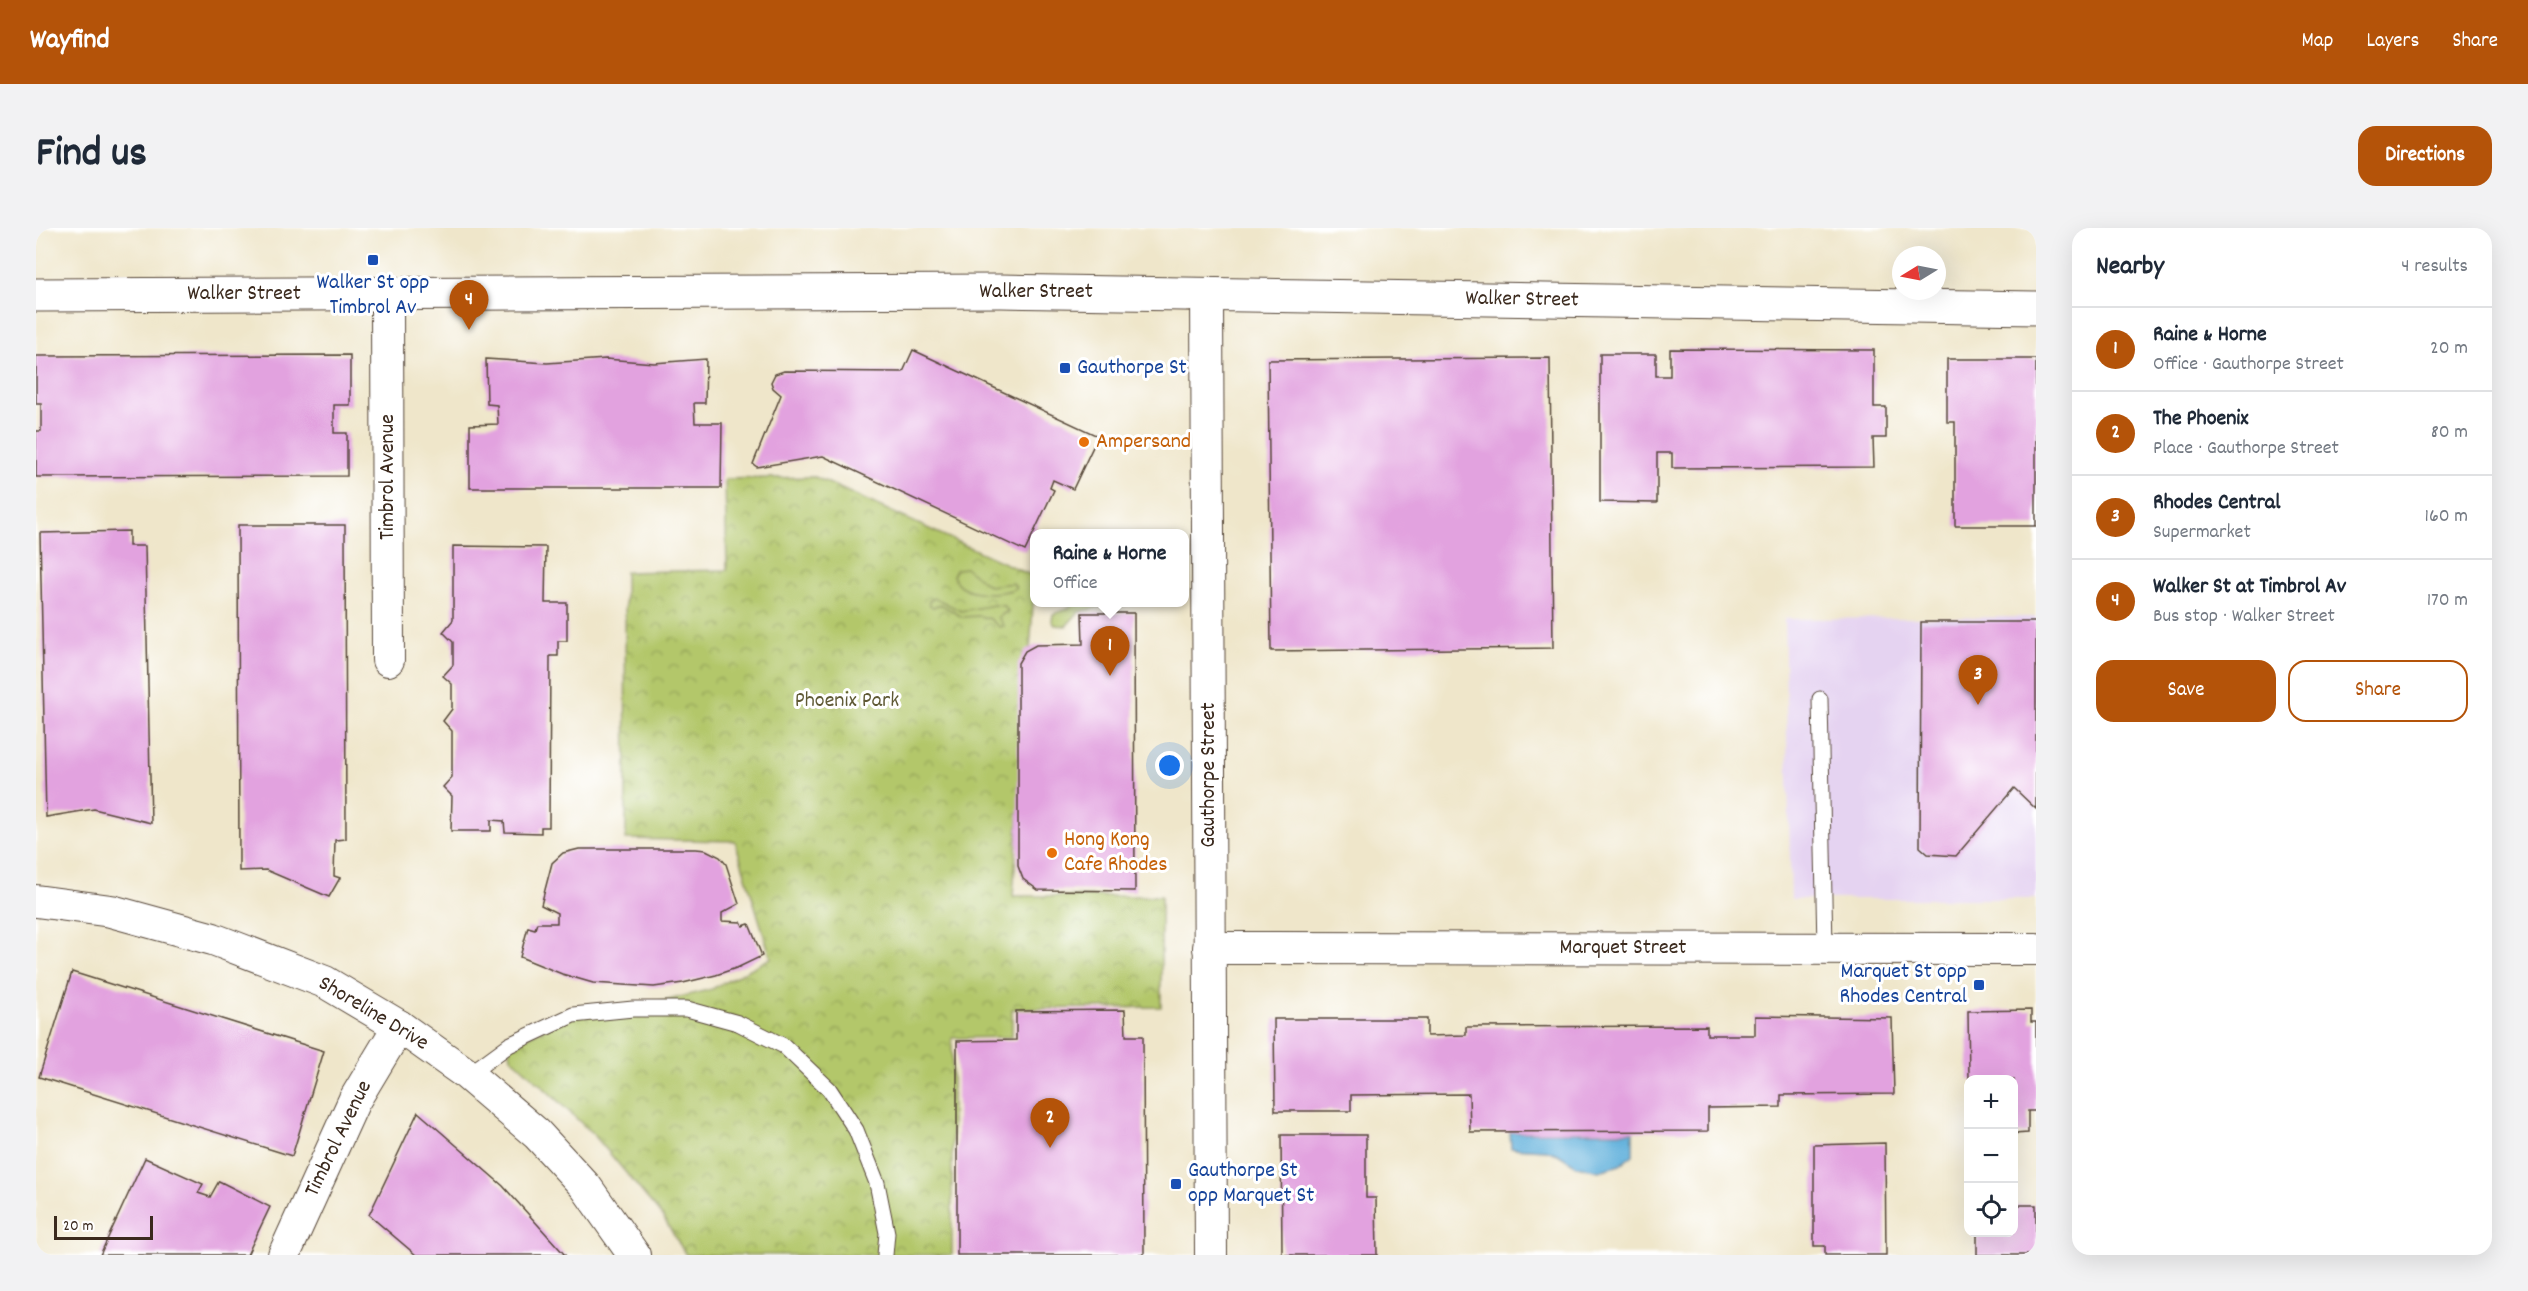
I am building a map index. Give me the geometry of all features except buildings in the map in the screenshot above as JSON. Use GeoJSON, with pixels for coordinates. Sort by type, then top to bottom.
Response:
{"type":"FeatureCollection","features":[{"type":"Feature","properties":{"kind":"street","name":"Walker Street"},"geometry":{"type":"LineString","coordinates":[[36,295],[1001,291],[2036,308]]}},
{"type":"Feature","properties":{"kind":"street","name":"Timbrol Avenue"},"geometry":{"type":"LineString","coordinates":[[387,294],[388,660]]}},
{"type":"Feature","properties":{"kind":"street","name":"Gauthorpe Street"},"geometry":{"type":"LineString","coordinates":[[1207,294],[1211,1255]]}},
{"type":"Feature","properties":{"kind":"street","name":"Shoreline Drive"},"geometry":{"type":"LineString","coordinates":[[36,901],[111,911],[213,939],[325,982],[399,1026],[468,1075],[537,1134],[579,1180],[634,1255]]}},
{"type":"Feature","properties":{"kind":"street","name":"Marquet Street"},"geometry":{"type":"LineString","coordinates":[[1209,948],[2036,949]]}},
{"type":"Feature","properties":{"kind":"street","name":"Timbrol Avenue"},"geometry":{"type":"LineString","coordinates":[[284,1255],[354,1101],[399,1026]]}},
{"type":"Feature","properties":{"kind":"lane"},"geometry":{"type":"LineString","coordinates":[[1820,699],[1825,948]]}},
{"type":"Feature","properties":{"kind":"lane"},"geometry":{"type":"LineString","coordinates":[[468,1075],[509,1045],[573,1015],[633,1009],[687,1009],[738,1023],[784,1046],[829,1089],[856,1130],[877,1183],[887,1233],[885,1255]]}},
{"type":"Feature","properties":{"kind":"shaded area"},"geometry":{"type":"Polygon","coordinates":[[[2036,617],[2036,899],[1791,899],[1784,619],[2036,617]]]}},
{"type":"Feature","properties":{"kind":"green space","name":"Phoenix Park"},"geometry":{"type":"Polygon","coordinates":[[[815,477],[1030,575],[1030,607],[1033,607],[1013,896],[1161,896],[1161,1007],[1012,1009],[1012,1037],[952,1038],[952,1255],[686,1255],[663,1217],[595,1136],[511,1057],[509,1045],[573,1015],[633,1009],[712,989],[771,958],[735,841],[626,839],[625,572],[727,570],[725,479],[815,477]]]}},
{"type":"Feature","properties":{"kind":"green space"},"geometry":{"type":"Polygon","coordinates":[[[966,568],[989,586],[1013,583],[1016,588],[990,593],[963,587],[956,582],[953,575],[957,569],[966,568]]]}},
{"type":"Feature","properties":{"kind":"green space"},"geometry":{"type":"Polygon","coordinates":[[[935,598],[961,611],[994,605],[1004,606],[1008,611],[998,617],[1004,626],[999,627],[990,619],[980,616],[962,617],[942,605],[933,607],[929,601],[935,598]]]}},
{"type":"Feature","properties":{"kind":"green space"},"geometry":{"type":"Polygon","coordinates":[[[1070,607],[1100,607],[1079,612],[1066,626],[1055,625],[1052,621],[1053,614],[1070,607]]]}},
{"type":"Feature","properties":{"kind":"water"},"geometry":{"type":"Polygon","coordinates":[[[1510,1132],[1633,1132],[1633,1155],[1620,1165],[1599,1171],[1577,1166],[1558,1154],[1546,1150],[1511,1148],[1510,1132]]]}},
{"type":"Feature","properties":{"kind":"place","name":"Walker St opp Timbrol Av"},"geometry":{"type":"Point","coordinates":[373,260]}},
{"type":"Feature","properties":{"kind":"place","name":"Walker St at Timbrol Av"},"geometry":{"type":"Point","coordinates":[469,330]}},
{"type":"Feature","properties":{"kind":"place","name":"Gauthorpe St"},"geometry":{"type":"Point","coordinates":[1065,368]}},
{"type":"Feature","properties":{"kind":"place","name":"Ampersand"},"geometry":{"type":"Point","coordinates":[1084,442]}},
{"type":"Feature","properties":{"kind":"place","name":"Raine & Horne"},"geometry":{"type":"Point","coordinates":[1110,676]}},
{"type":"Feature","properties":{"kind":"place","name":"Rhodes Central"},"geometry":{"type":"Point","coordinates":[1978,705]}},
{"type":"Feature","properties":{"kind":"place","name":"Hong Kong Cafe Rhodes"},"geometry":{"type":"Point","coordinates":[1052,853]}},
{"type":"Feature","properties":{"kind":"place","name":"Marquet St opp Rhodes Central"},"geometry":{"type":"Point","coordinates":[1979,985]}},
{"type":"Feature","properties":{"kind":"place","name":"The Phoenix"},"geometry":{"type":"Point","coordinates":[1050,1148]}},
{"type":"Feature","properties":{"kind":"place","name":"Gauthorpe St opp Marquet St"},"geometry":{"type":"Point","coordinates":[1176,1184]}}]}
